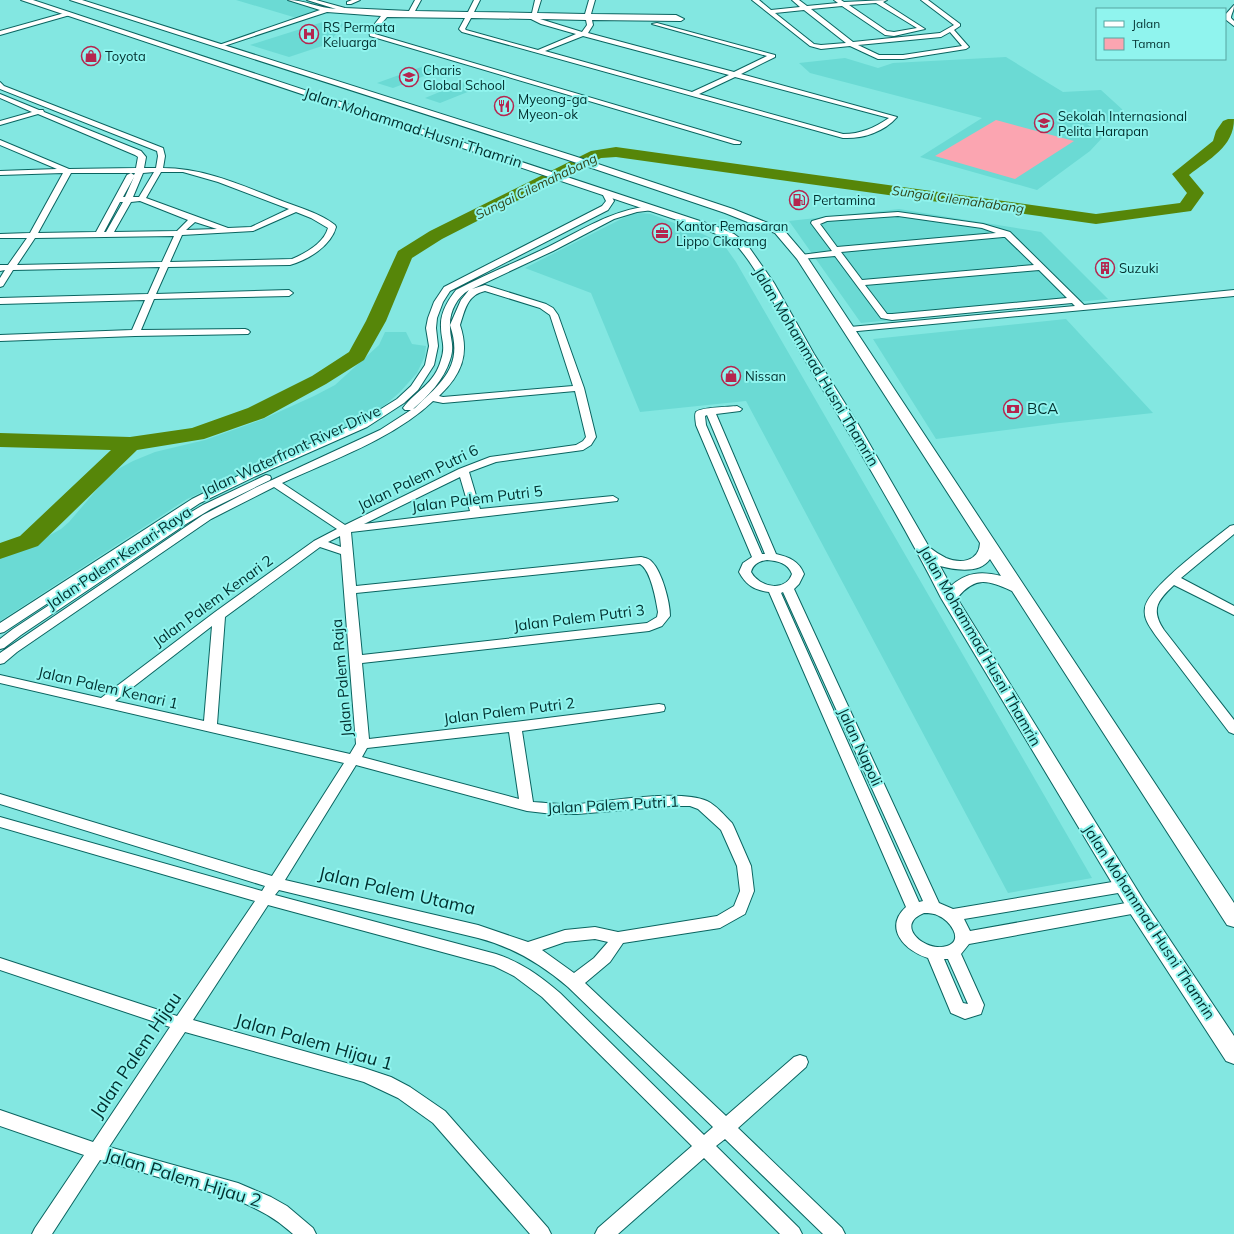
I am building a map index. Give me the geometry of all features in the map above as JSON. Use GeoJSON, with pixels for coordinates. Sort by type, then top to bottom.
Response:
{"type":"FeatureCollection","features":[{"type":"Feature","properties":{"kind":"street","name":"Jalan Mohammad Husni Thamrin"},"geometry":{"type":"LineString","coordinates":[[25,0],[403,124],[711,228],[730,236],[742,245],[768,283],[923,550],[949,598],[1041,752],[1137,907],[1234,1054]]}},
{"type":"Feature","properties":{"kind":"street","name":"Jalan Mohammad Husni Thamrin"},"geometry":{"type":"LineString","coordinates":[[74,0],[705,202],[763,224],[782,234],[798,253],[850,330],[1017,588],[1234,918]]}},
{"type":"Feature","properties":{"kind":"street"},"geometry":{"type":"LineString","coordinates":[[291,0],[325,10],[387,14],[681,19],[678,17],[642,18]]}},
{"type":"Feature","properties":{"kind":"street"},"geometry":{"type":"LineString","coordinates":[[310,0],[341,10]]}},
{"type":"Feature","properties":{"kind":"street"},"geometry":{"type":"LineString","coordinates":[[349,3],[357,0]]}},
{"type":"Feature","properties":{"kind":"street"},"geometry":{"type":"LineString","coordinates":[[411,12],[418,0]]}},
{"type":"Feature","properties":{"kind":"street"},"geometry":{"type":"LineString","coordinates":[[477,0],[462,29],[464,31],[843,136],[867,134],[879,128],[894,117],[582,34],[543,23],[533,16]]}},
{"type":"Feature","properties":{"kind":"street"},"geometry":{"type":"LineString","coordinates":[[533,16],[538,0]]}},
{"type":"Feature","properties":{"kind":"street"},"geometry":{"type":"LineString","coordinates":[[538,52],[582,34],[589,29],[590,25],[588,17],[592,0]]}},
{"type":"Feature","properties":{"kind":"street"},"geometry":{"type":"LineString","coordinates":[[755,0],[812,45],[821,47],[941,35],[951,30],[958,24],[924,0]]}},
{"type":"Feature","properties":{"kind":"street"},"geometry":{"type":"LineString","coordinates":[[795,0],[853,45],[878,57],[892,58],[959,49],[966,46],[951,30]]}},
{"type":"Feature","properties":{"kind":"street"},"geometry":{"type":"LineString","coordinates":[[837,0],[884,33],[894,34],[922,29],[876,0]]}},
{"type":"Feature","properties":{"kind":"street"},"geometry":{"type":"LineString","coordinates":[[770,12],[886,0]]}},
{"type":"Feature","properties":{"kind":"street"},"geometry":{"type":"LineString","coordinates":[[1232,0],[1234,6],[1228,15],[1228,19],[1234,24]]}},
{"type":"Feature","properties":{"kind":"street"},"geometry":{"type":"LineString","coordinates":[[224,48],[325,10]]}},
{"type":"Feature","properties":{"kind":"street"},"geometry":{"type":"LineString","coordinates":[[224,48],[341,10]]}},
{"type":"Feature","properties":{"kind":"street"},"geometry":{"type":"LineString","coordinates":[[470,15],[411,12],[387,14],[372,31],[372,34],[737,142]]}},
{"type":"Feature","properties":{"kind":"street"},"geometry":{"type":"LineString","coordinates":[[0,31],[64,13]]}},
{"type":"Feature","properties":{"kind":"street"},"geometry":{"type":"LineString","coordinates":[[642,18],[661,26],[773,56],[694,94]]}},
{"type":"Feature","properties":{"kind":"street"},"geometry":{"type":"LineString","coordinates":[[0,84],[2,87],[52,108],[157,148],[161,154],[159,170],[141,199]]}},
{"type":"Feature","properties":{"kind":"street"},"geometry":{"type":"LineString","coordinates":[[0,96],[138,153],[142,157],[128,199],[109,234]]}},
{"type":"Feature","properties":{"kind":"street"},"geometry":{"type":"LineString","coordinates":[[376,116],[392,113],[403,108],[404,105]]}},
{"type":"Feature","properties":{"kind":"street"},"geometry":{"type":"LineString","coordinates":[[0,123],[52,108]]}},
{"type":"Feature","properties":{"kind":"street"},"geometry":{"type":"LineString","coordinates":[[403,124],[405,120],[411,116],[431,114]]}},
{"type":"Feature","properties":{"kind":"street"},"geometry":{"type":"LineString","coordinates":[[0,142],[68,171]]}},
{"type":"Feature","properties":{"kind":"street"},"geometry":{"type":"LineString","coordinates":[[99,234],[117,200],[137,170]]}},
{"type":"Feature","properties":{"kind":"street"},"geometry":{"type":"LineString","coordinates":[[0,268],[164,266],[290,262],[299,260],[325,240],[332,231],[332,227],[328,222],[243,188],[202,174],[183,170],[68,171],[1,175]]}},
{"type":"Feature","properties":{"kind":"street"},"geometry":{"type":"LineString","coordinates":[[0,284],[33,235],[68,171]]}},
{"type":"Feature","properties":{"kind":"street"},"geometry":{"type":"LineString","coordinates":[[599,223],[615,214],[615,210],[605,208],[610,200],[606,193]]}},
{"type":"Feature","properties":{"kind":"street"},"geometry":{"type":"LineString","coordinates":[[117,200],[141,199],[193,219],[235,231]]}},
{"type":"Feature","properties":{"kind":"street","name":"Jalan Waterfront River Drive"},"geometry":{"type":"LineString","coordinates":[[0,629],[196,501],[228,484],[359,426],[384,413],[404,397],[426,372],[432,358],[434,343],[431,326],[439,299],[447,289],[605,208]]}},
{"type":"Feature","properties":{"kind":"street","name":"Jalan Waterfront River Drive"},"geometry":{"type":"LineString","coordinates":[[0,645],[17,632],[207,507],[231,494],[369,432],[396,418],[430,387],[440,373],[446,358],[448,342],[445,326],[452,300],[459,292],[551,248],[599,223],[630,210],[650,208]]}},
{"type":"Feature","properties":{"kind":"street"},"geometry":{"type":"LineString","coordinates":[[0,236],[235,231],[253,229],[295,209]]}},
{"type":"Feature","properties":{"kind":"street"},"geometry":{"type":"LineString","coordinates":[[1074,300],[889,317],[884,316],[815,224],[817,221],[826,219],[898,214],[983,226],[1007,234],[1042,267],[1082,308]]}},
{"type":"Feature","properties":{"kind":"street"},"geometry":{"type":"LineString","coordinates":[[135,333],[179,233],[193,219]]}},
{"type":"Feature","properties":{"kind":"street"},"geometry":{"type":"LineString","coordinates":[[798,253],[1007,234]]}},
{"type":"Feature","properties":{"kind":"street"},"geometry":{"type":"LineString","coordinates":[[859,283],[1042,267]]}},
{"type":"Feature","properties":{"kind":"street","name":"Jalan Palem Kenari Raya"},"geometry":{"type":"LineString","coordinates":[[0,660],[13,649],[186,531],[233,503],[396,426],[433,398],[444,386],[454,370],[460,355],[459,337],[455,325],[465,300],[473,291],[480,289],[492,290]]}},
{"type":"Feature","properties":{"kind":"street","name":"Jalan Palem Putri 6"},"geometry":{"type":"LineString","coordinates":[[345,530],[463,471],[494,458],[579,448],[587,443],[590,437],[590,430],[579,388],[554,315],[550,310],[543,306],[492,290]]}},
{"type":"Feature","properties":{"kind":"street"},"geometry":{"type":"LineString","coordinates":[[0,301],[289,292]]}},
{"type":"Feature","properties":{"kind":"street"},"geometry":{"type":"LineString","coordinates":[[850,330],[1234,293]]}},
{"type":"Feature","properties":{"kind":"street"},"geometry":{"type":"LineString","coordinates":[[0,338],[135,333],[245,332]]}},
{"type":"Feature","properties":{"kind":"street"},"geometry":{"type":"LineString","coordinates":[[433,398],[443,400],[579,388]]}},
{"type":"Feature","properties":{"kind":"street"},"geometry":{"type":"LineString","coordinates":[[737,409],[710,411],[700,414],[701,425],[758,558]]}},
{"type":"Feature","properties":{"kind":"street"},"geometry":{"type":"LineString","coordinates":[[710,411],[772,557]]}},
{"type":"Feature","properties":{"kind":"street"},"geometry":{"type":"LineString","coordinates":[[463,471],[476,513]]}},
{"type":"Feature","properties":{"kind":"street"},"geometry":{"type":"LineString","coordinates":[[275,483],[345,530]]}},
{"type":"Feature","properties":{"kind":"street","name":"Jalan Palem Putri 5"},"geometry":{"type":"LineString","coordinates":[[345,530],[476,513],[612,499]]}},
{"type":"Feature","properties":{"kind":"street"},"geometry":{"type":"LineString","coordinates":[[1234,528],[1173,579],[1152,600],[1150,610],[1153,623],[1234,729]]}},
{"type":"Feature","properties":{"kind":"street","name":"Jalan Palem Kenari 2"},"geometry":{"type":"LineString","coordinates":[[103,703],[219,615],[318,543],[345,530]]}},
{"type":"Feature","properties":{"kind":"street","name":"Jalan Palem Raja"},"geometry":{"type":"LineString","coordinates":[[275,883],[363,744],[345,530]]}},
{"type":"Feature","properties":{"kind":"street"},"geometry":{"type":"LineString","coordinates":[[923,550],[940,560],[955,565],[970,564],[982,560],[987,553],[988,541]]}},
{"type":"Feature","properties":{"kind":"street"},"geometry":{"type":"LineString","coordinates":[[318,543],[346,552]]}},
{"type":"Feature","properties":{"kind":"street"},"geometry":{"type":"LineString","coordinates":[[772,557],[782,559],[790,563],[797,571],[796,580],[787,587],[773,589],[757,586],[747,577],[746,567],[758,558],[772,557]]}},
{"type":"Feature","properties":{"kind":"street","name":"Jalan Palem Putri 3"},"geometry":{"type":"LineString","coordinates":[[351,590],[641,560],[649,564],[664,613],[661,621],[649,627],[356,660]]}},
{"type":"Feature","properties":{"kind":"street"},"geometry":{"type":"LineString","coordinates":[[949,598],[963,582],[972,578],[985,577],[1000,580],[1017,588]]}},
{"type":"Feature","properties":{"kind":"street"},"geometry":{"type":"LineString","coordinates":[[1173,579],[1234,611]]}},
{"type":"Feature","properties":{"kind":"street","name":"Jalan Napoli"},"geometry":{"type":"LineString","coordinates":[[787,587],[933,907]]}},
{"type":"Feature","properties":{"kind":"street","name":"Jalan Napoli"},"geometry":{"type":"LineString","coordinates":[[773,589],[914,910]]}},
{"type":"Feature","properties":{"kind":"street"},"geometry":{"type":"LineString","coordinates":[[210,727],[219,615]]}},
{"type":"Feature","properties":{"kind":"street","name":"Jalan Palem Kenari 1"},"geometry":{"type":"LineString","coordinates":[[0,679],[354,760]]}},
{"type":"Feature","properties":{"kind":"street","name":"Jalan Palem Putri 2"},"geometry":{"type":"LineString","coordinates":[[363,744],[514,727],[659,708]]}},
{"type":"Feature","properties":{"kind":"street"},"geometry":{"type":"LineString","coordinates":[[514,727],[527,806]]}},
{"type":"Feature","properties":{"kind":"street","name":"Jalan Palem Putri 1"},"geometry":{"type":"LineString","coordinates":[[354,760],[527,806],[552,809],[577,809],[670,801],[690,802],[703,805],[727,827],[744,866],[747,890],[740,910],[720,922],[618,938],[595,933],[565,936],[527,949]]}},
{"type":"Feature","properties":{"kind":"street","name":"Jalan Palem Utama"},"geometry":{"type":"LineString","coordinates":[[0,799],[275,883],[489,934],[527,949],[556,967],[574,982],[724,1128],[836,1234]]}},
{"type":"Feature","properties":{"kind":"street"},"geometry":{"type":"LineString","coordinates":[[0,822],[265,898],[496,960],[515,968],[532,979],[554,998],[793,1234]]}},
{"type":"Feature","properties":{"kind":"street","name":"Jalan Palem Hijau"},"geometry":{"type":"LineString","coordinates":[[41,1234],[275,883]]}},
{"type":"Feature","properties":{"kind":"street"},"geometry":{"type":"LineString","coordinates":[[952,915],[1124,886]]}},
{"type":"Feature","properties":{"kind":"street"},"geometry":{"type":"LineString","coordinates":[[934,954],[957,1008],[965,1012],[975,1009],[976,1005],[957,945],[961,926],[952,915],[943,910],[933,907],[923,907],[914,910],[904,921],[905,932],[909,940],[924,952],[944,954],[957,945],[1137,907]]}},
{"type":"Feature","properties":{"kind":"street"},"geometry":{"type":"LineString","coordinates":[[574,982],[613,949],[618,938]]}},
{"type":"Feature","properties":{"kind":"street","name":"Jalan Palem Hijau 1"},"geometry":{"type":"LineString","coordinates":[[0,964],[181,1024],[383,1080],[408,1094],[439,1117],[542,1234]]}},
{"type":"Feature","properties":{"kind":"street"},"geometry":{"type":"LineString","coordinates":[[1214,1024],[1234,1034]]}},
{"type":"Feature","properties":{"kind":"street"},"geometry":{"type":"LineString","coordinates":[[604,1234],[800,1062]]}},
{"type":"Feature","properties":{"kind":"street","name":"Jalan Palem Hijau 2"},"geometry":{"type":"LineString","coordinates":[[0,1118],[96,1151],[238,1192],[265,1203],[281,1212],[307,1234]]}},
{"type":"Feature","properties":{"kind":"shaded area"},"geometry":{"type":"Polygon","coordinates":[[[236,0],[317,0],[338,6],[300,19],[236,0]]]}},
{"type":"Feature","properties":{"kind":"shaded area","name":"RS Permata Keluarga"},"geometry":{"type":"Polygon","coordinates":[[[329,20],[344,24],[332,39],[337,41],[289,57],[250,45],[329,20]]]}},
{"type":"Feature","properties":{"kind":"shaded area","name":"Sekolah Internasional Pelita Harapan"},"geometry":{"type":"Polygon","coordinates":[[[1006,57],[1063,92],[1101,90],[1135,121],[1087,124],[1103,137],[1090,151],[1037,190],[920,157],[982,118],[810,73],[799,63],[845,58],[878,68],[893,63],[1006,57]]]}},
{"type":"Feature","properties":{"kind":"shaded area","name":"Charis Global School"},"geometry":{"type":"Polygon","coordinates":[[[424,66],[440,70],[393,88],[377,83],[424,66]]]}},
{"type":"Feature","properties":{"kind":"shaded area"},"geometry":{"type":"Polygon","coordinates":[[[469,80],[485,85],[440,103],[425,98],[469,80]]]}},
{"type":"Feature","properties":{"kind":"shaded area"},"geometry":{"type":"Polygon","coordinates":[[[899,209],[1041,232],[1108,299],[861,323],[789,221],[899,209]]]}},
{"type":"Feature","properties":{"kind":"shaded area"},"geometry":{"type":"Polygon","coordinates":[[[631,214],[651,214],[705,235],[724,245],[736,262],[1092,878],[1008,893],[746,401],[640,412],[591,293],[525,268],[631,214]]]}},
{"type":"Feature","properties":{"kind":"shaded area"},"geometry":{"type":"Polygon","coordinates":[[[1066,319],[1153,413],[936,439],[873,339],[1066,319]]]}},
{"type":"Feature","properties":{"kind":"shaded area"},"geometry":{"type":"Polygon","coordinates":[[[385,332],[406,332],[412,344],[426,346],[425,356],[417,373],[400,392],[385,405],[362,419],[187,499],[0,621],[0,557],[41,540],[61,529],[69,522],[105,480],[118,469],[133,461],[155,452],[205,440],[261,420],[335,385],[379,345],[385,332]]]}},
{"type":"Feature","properties":{"kind":"green space"},"geometry":{"type":"Polygon","coordinates":[[[996,120],[1074,141],[1015,179],[935,156],[996,120]]]}},
{"type":"Feature","properties":{"kind":"waterway","name":"Sungai Cilemahabang"},"geometry":{"type":"LineString","coordinates":[[130,444],[196,434],[256,413],[319,380],[357,356],[376,321],[404,255],[436,235],[597,154],[616,152],[1096,219],[1185,207],[1196,193],[1180,174],[1220,143],[1228,124],[1234,124]]}},
{"type":"Feature","properties":{"kind":"waterway","name":"Sungai Cilemahabang"},"geometry":{"type":"LineString","coordinates":[[0,440],[130,444]]}},
{"type":"Feature","properties":{"kind":"waterway"},"geometry":{"type":"LineString","coordinates":[[0,552],[29,541],[130,444]]}},
{"type":"Feature","properties":{"kind":"place","name":"RS Permata Keluarga"},"geometry":{"type":"Point","coordinates":[309,34]}},
{"type":"Feature","properties":{"kind":"place","name":"Toyota"},"geometry":{"type":"Point","coordinates":[91,56]}},
{"type":"Feature","properties":{"kind":"place","name":"Charis Global School"},"geometry":{"type":"Point","coordinates":[409,77]}},
{"type":"Feature","properties":{"kind":"place","name":"Myeong-ga Myeon-ok"},"geometry":{"type":"Point","coordinates":[504,106]}},
{"type":"Feature","properties":{"kind":"place","name":"Sekolah Internasional Pelita Harapan"},"geometry":{"type":"Point","coordinates":[1044,123]}},
{"type":"Feature","properties":{"kind":"place","name":"Pertamina"},"geometry":{"type":"Point","coordinates":[799,200]}},
{"type":"Feature","properties":{"kind":"place","name":"Kantor Pemasaran Lippo Cikarang"},"geometry":{"type":"Point","coordinates":[662,233]}},
{"type":"Feature","properties":{"kind":"place","name":"Suzuki"},"geometry":{"type":"Point","coordinates":[1105,268]}},
{"type":"Feature","properties":{"kind":"place","name":"Nissan"},"geometry":{"type":"Point","coordinates":[731,376]}},
{"type":"Feature","properties":{"kind":"place","name":"BCA"},"geometry":{"type":"Point","coordinates":[1013,409]}}]}
